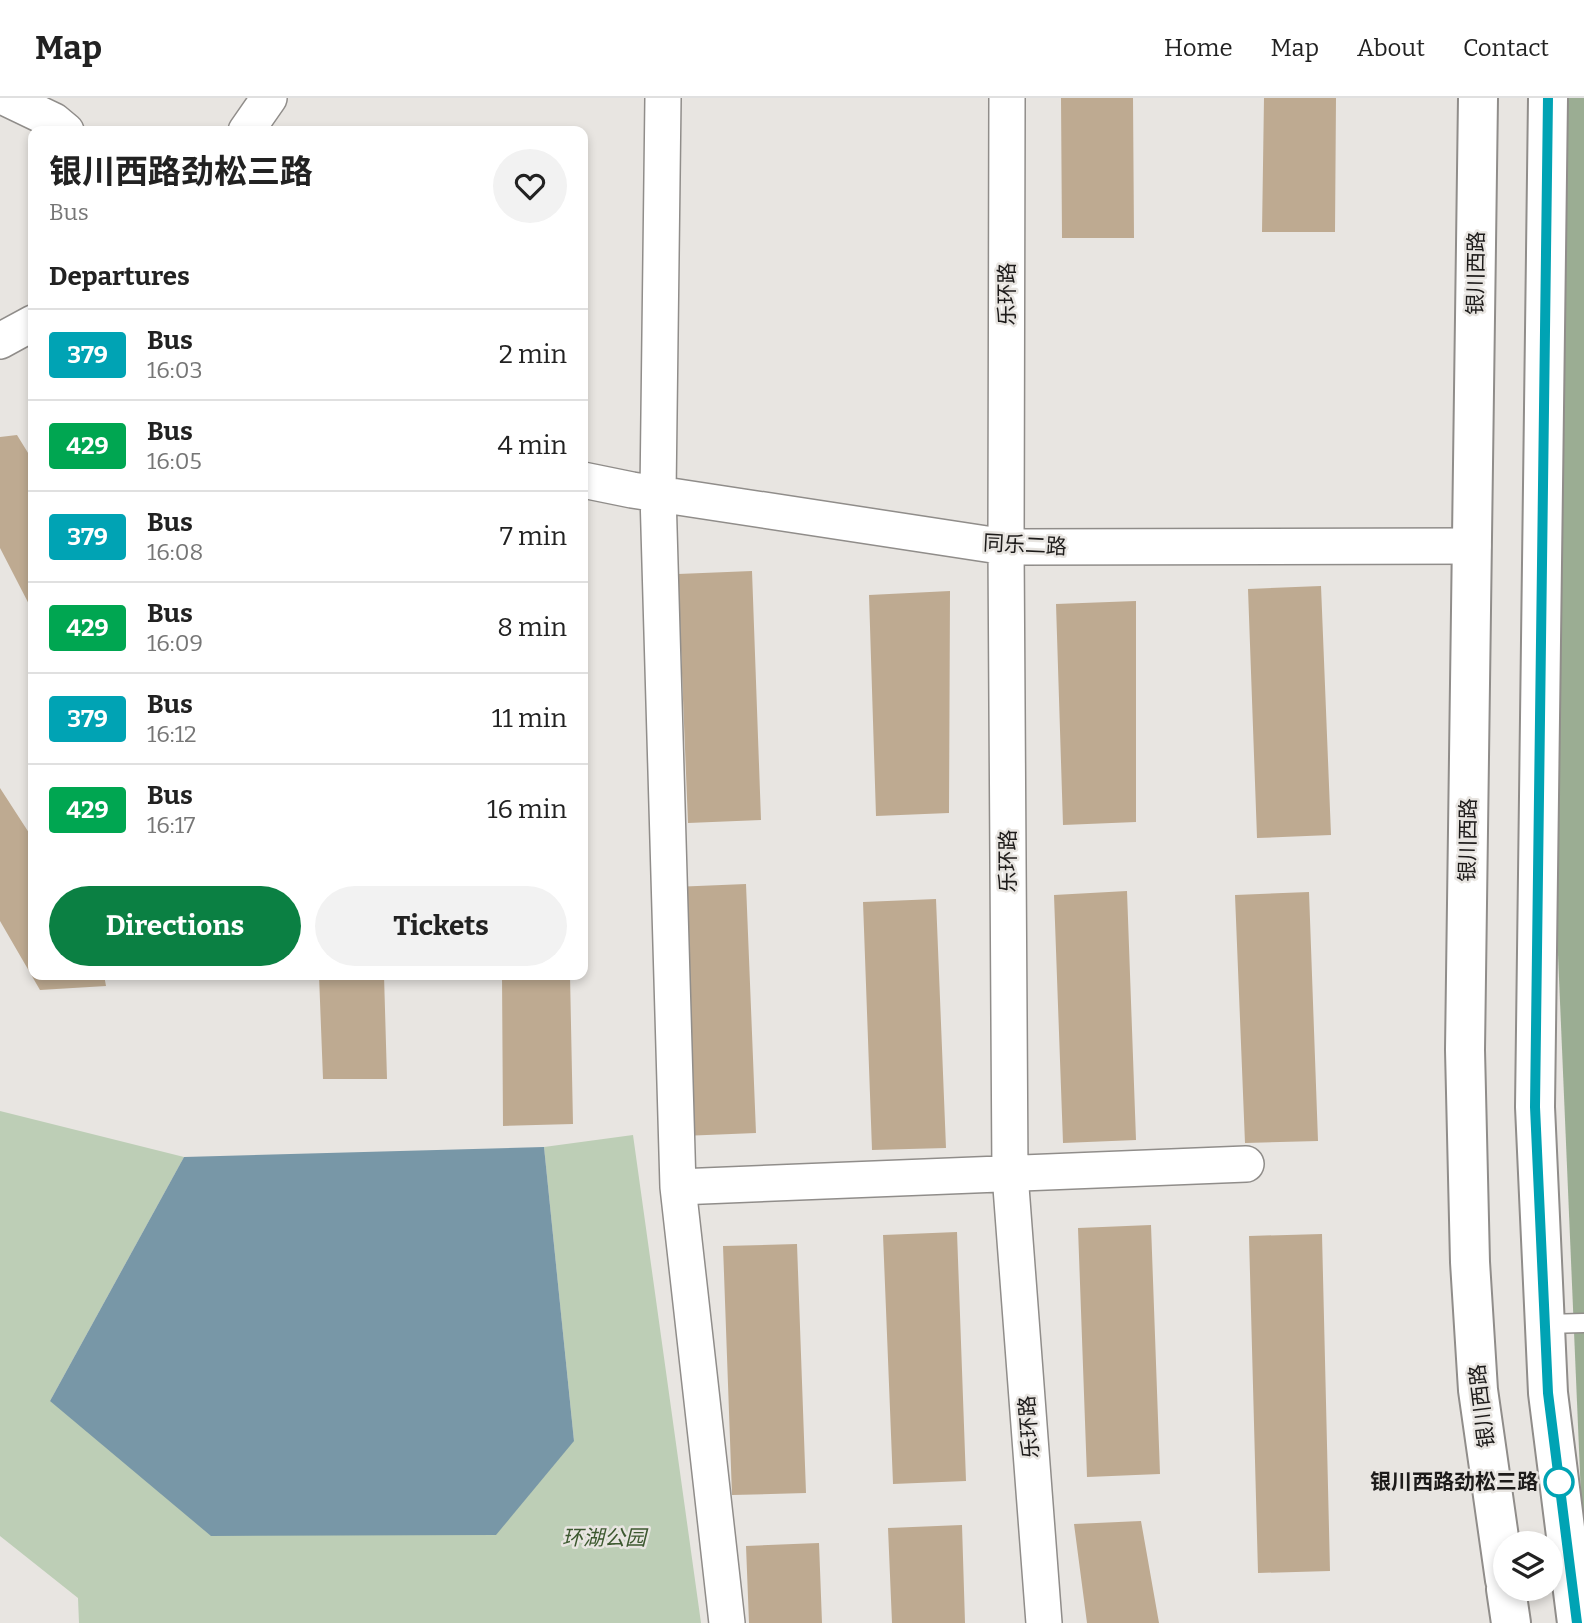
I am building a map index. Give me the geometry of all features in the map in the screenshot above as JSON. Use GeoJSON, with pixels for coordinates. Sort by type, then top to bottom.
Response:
{"type":"FeatureCollection","features":[{"type":"Feature","properties":{"kind":"main road","name":"银川西路"},"geometry":{"type":"LineString","coordinates":[[1478,98],[1465,1050],[1470,1262],[1478,1390],[1498,1531]]}},
{"type":"Feature","properties":{"kind":"main road"},"geometry":{"type":"LineString","coordinates":[[1548,98],[1535,1093],[1548,1393],[1577,1623]]}},
{"type":"Feature","properties":{"kind":"main road"},"geometry":{"type":"LineString","coordinates":[[1508,1601],[1511,1623]]}},
{"type":"Feature","properties":{"kind":"street"},"geometry":{"type":"LineString","coordinates":[[6,98],[60,126]]}},
{"type":"Feature","properties":{"kind":"street"},"geometry":{"type":"LineString","coordinates":[[249,126],[269,98]]}},
{"type":"Feature","properties":{"kind":"street"},"geometry":{"type":"LineString","coordinates":[[663,98],[658,494],[678,1188],[727,1623]]}},
{"type":"Feature","properties":{"kind":"street","name":"乐环路"},"geometry":{"type":"LineString","coordinates":[[1007,98],[1006,547],[1010,1174],[1044,1623]]}},
{"type":"Feature","properties":{"kind":"street"},"geometry":{"type":"LineString","coordinates":[[0,341],[28,326]]}},
{"type":"Feature","properties":{"kind":"street","name":"同乐二路"},"geometry":{"type":"LineString","coordinates":[[588,481],[1006,547],[1473,546]]}},
{"type":"Feature","properties":{"kind":"street"},"geometry":{"type":"LineString","coordinates":[[678,1188],[1246,1164]]}},
{"type":"Feature","properties":{"kind":"lane"},"geometry":{"type":"LineString","coordinates":[[1545,1324],[1584,1322]]}},
{"type":"Feature","properties":{"kind":"green space"},"geometry":{"type":"Polygon","coordinates":[[[1548,98],[1584,98],[1584,1567],[1541,554],[1548,98]]]}},
{"type":"Feature","properties":{"kind":"green space","name":"环湖公园"},"geometry":{"type":"Polygon","coordinates":[[[0,1111],[184,1157],[50,1401],[574,1441],[544,1147],[633,1135],[701,1623],[79,1623],[78,1598],[0,1536],[0,1111]]]}},
{"type":"Feature","properties":{"kind":"water"},"geometry":{"type":"Polygon","coordinates":[[[544,1147],[574,1441],[496,1535],[211,1536],[50,1401],[184,1157],[544,1147]]]}},
{"type":"Feature","properties":{"kind":"building"},"geometry":{"type":"Polygon","coordinates":[[[1061,98],[1133,98],[1134,238],[1062,238],[1061,98]]]}},
{"type":"Feature","properties":{"kind":"building"},"geometry":{"type":"Polygon","coordinates":[[[1264,98],[1336,98],[1335,232],[1262,232],[1264,98]]]}},
{"type":"Feature","properties":{"kind":"building"},"geometry":{"type":"Polygon","coordinates":[[[17,435],[28,453],[28,602],[0,548],[0,437],[17,435]]]}},
{"type":"Feature","properties":{"kind":"building"},"geometry":{"type":"Polygon","coordinates":[[[752,571],[761,820],[688,823],[678,574],[752,571]]]}},
{"type":"Feature","properties":{"kind":"building"},"geometry":{"type":"Polygon","coordinates":[[[1321,586],[1331,835],[1257,838],[1248,589],[1321,586]]]}},
{"type":"Feature","properties":{"kind":"building"},"geometry":{"type":"Polygon","coordinates":[[[950,591],[949,813],[876,816],[869,595],[950,591]]]}},
{"type":"Feature","properties":{"kind":"building"},"geometry":{"type":"Polygon","coordinates":[[[1136,601],[1136,822],[1063,825],[1056,604],[1136,601]]]}},
{"type":"Feature","properties":{"kind":"building"},"geometry":{"type":"Polygon","coordinates":[[[0,788],[28,831],[28,969],[0,921],[0,788]]]}},
{"type":"Feature","properties":{"kind":"building"},"geometry":{"type":"Polygon","coordinates":[[[746,884],[756,1133],[682,1136],[673,887],[746,884]]]}},
{"type":"Feature","properties":{"kind":"building"},"geometry":{"type":"Polygon","coordinates":[[[1127,891],[1136,1140],[1063,1143],[1054,895],[1127,891]]]}},
{"type":"Feature","properties":{"kind":"building"},"geometry":{"type":"Polygon","coordinates":[[[1309,892],[1318,1141],[1245,1143],[1235,895],[1309,892]]]}},
{"type":"Feature","properties":{"kind":"building"},"geometry":{"type":"Polygon","coordinates":[[[936,899],[946,1148],[872,1150],[863,902],[936,899]]]}},
{"type":"Feature","properties":{"kind":"building"},"geometry":{"type":"Polygon","coordinates":[[[34,980],[105,980],[106,986],[40,990],[34,980]]]}},
{"type":"Feature","properties":{"kind":"building"},"geometry":{"type":"Polygon","coordinates":[[[319,980],[384,980],[387,1079],[323,1079],[319,980]]]}},
{"type":"Feature","properties":{"kind":"building"},"geometry":{"type":"Polygon","coordinates":[[[502,980],[570,980],[573,1124],[503,1126],[502,980]]]}},
{"type":"Feature","properties":{"kind":"building"},"geometry":{"type":"Polygon","coordinates":[[[1151,1225],[1160,1474],[1087,1477],[1078,1228],[1151,1225]]]}},
{"type":"Feature","properties":{"kind":"building"},"geometry":{"type":"Polygon","coordinates":[[[957,1232],[966,1481],[893,1484],[883,1235],[957,1232]]]}},
{"type":"Feature","properties":{"kind":"building"},"geometry":{"type":"Polygon","coordinates":[[[1322,1234],[1330,1571],[1258,1573],[1249,1236],[1322,1234]]]}},
{"type":"Feature","properties":{"kind":"building"},"geometry":{"type":"Polygon","coordinates":[[[797,1244],[806,1493],[732,1495],[723,1246],[797,1244]]]}},
{"type":"Feature","properties":{"kind":"building"},"geometry":{"type":"Polygon","coordinates":[[[1141,1521],[1159,1623],[1087,1623],[1074,1524],[1141,1521]]]}},
{"type":"Feature","properties":{"kind":"building"},"geometry":{"type":"Polygon","coordinates":[[[962,1525],[965,1623],[892,1623],[888,1528],[962,1525]]]}},
{"type":"Feature","properties":{"kind":"building"},"geometry":{"type":"Polygon","coordinates":[[[819,1543],[822,1623],[749,1623],[746,1546],[819,1543]]]}},
{"type":"Feature","properties":{"kind":"bus line","name":"379"},"geometry":{"type":"LineString","coordinates":[[1548,98],[1535,1107],[1548,1393],[1577,1623]]}},
{"type":"Feature","properties":{"kind":"place","name":"银川西路劲松三路"},"geometry":{"type":"Point","coordinates":[1559,1482]}}]}
